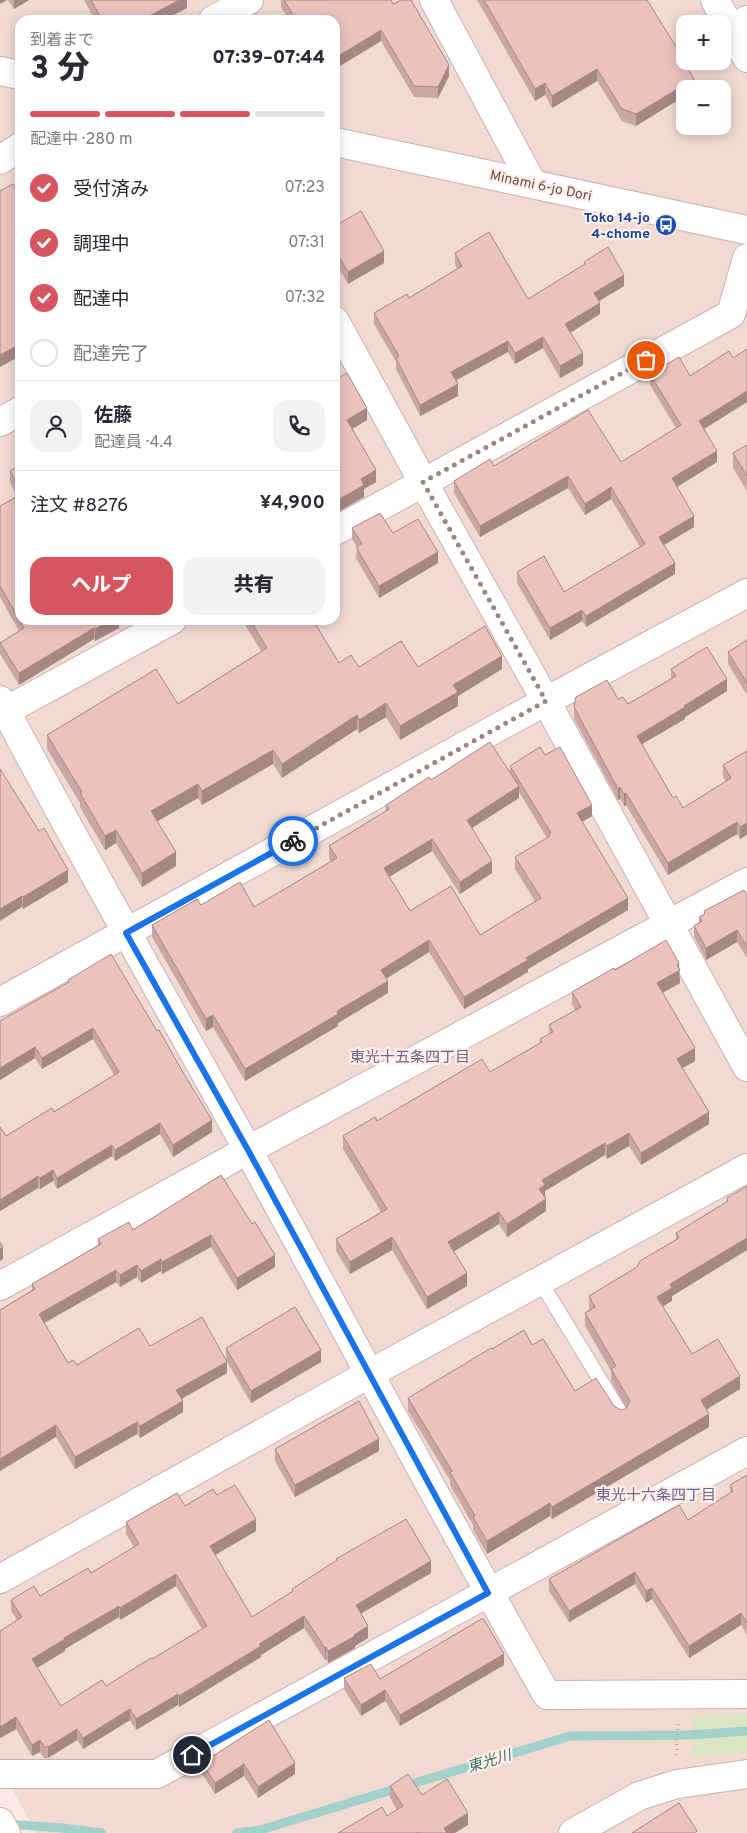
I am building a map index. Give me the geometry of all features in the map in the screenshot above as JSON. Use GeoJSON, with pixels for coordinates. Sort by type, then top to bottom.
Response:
{"type":"FeatureCollection","features":[{"type":"Feature","properties":{"kind":"street"},"geometry":{"type":"LineString","coordinates":[[223,15],[249,0]]}},
{"type":"Feature","properties":{"kind":"street"},"geometry":{"type":"LineString","coordinates":[[434,0],[532,183]]}},
{"type":"Feature","properties":{"kind":"street"},"geometry":{"type":"LineString","coordinates":[[715,0],[739,24],[747,58]]}},
{"type":"Feature","properties":{"kind":"street"},"geometry":{"type":"LineString","coordinates":[[0,71],[15,74]]}},
{"type":"Feature","properties":{"kind":"street","name":"Minami 6-jo Dori"},"geometry":{"type":"LineString","coordinates":[[340,143],[747,230]]}},
{"type":"Feature","properties":{"kind":"street"},"geometry":{"type":"LineString","coordinates":[[0,160],[15,150]]}},
{"type":"Feature","properties":{"kind":"street"},"geometry":{"type":"LineString","coordinates":[[340,528],[731,314],[747,258]]}},
{"type":"Feature","properties":{"kind":"street"},"geometry":{"type":"LineString","coordinates":[[340,331],[747,1067]]}},
{"type":"Feature","properties":{"kind":"street"},"geometry":{"type":"LineString","coordinates":[[0,422],[15,414]]}},
{"type":"Feature","properties":{"kind":"street"},"geometry":{"type":"LineString","coordinates":[[0,1002],[546,701],[747,593]]}},
{"type":"Feature","properties":{"kind":"street"},"geometry":{"type":"LineString","coordinates":[[162,625],[2,709],[248,1150],[488,1593],[547,1695],[747,1694]]}},
{"type":"Feature","properties":{"kind":"street"},"geometry":{"type":"LineString","coordinates":[[0,1286],[248,1150],[747,882]]}},
{"type":"Feature","properties":{"kind":"street"},"geometry":{"type":"LineString","coordinates":[[0,1579],[369,1374],[747,1168]]}},
{"type":"Feature","properties":{"kind":"street"},"geometry":{"type":"LineString","coordinates":[[0,1774],[157,1774],[747,1451]]}},
{"type":"Feature","properties":{"kind":"street"},"geometry":{"type":"LineString","coordinates":[[573,1833],[639,1796],[677,1784],[747,1774]]}},
{"type":"Feature","properties":{"kind":"street"},"geometry":{"type":"LineString","coordinates":[[0,1822],[6,1833]]}},
{"type":"Feature","properties":{"kind":"lane"},"geometry":{"type":"LineString","coordinates":[[540,1281],[620,1414]]}},
{"type":"Feature","properties":{"kind":"path"},"geometry":{"type":"LineString","coordinates":[[676,1762],[678,1717]]}},
{"type":"Feature","properties":{"kind":"shaded area"},"geometry":{"type":"Polygon","coordinates":[[[0,0],[747,0],[747,1833],[36,1833],[0,1766],[0,0]]]}},
{"type":"Feature","properties":{"kind":"green space"},"geometry":{"type":"Polygon","coordinates":[[[747,1713],[747,1752],[693,1757],[693,1716],[747,1713]]]}},
{"type":"Feature","properties":{"kind":"building"},"geometry":{"type":"Polygon","coordinates":[[[91,0],[179,0],[151,15],[99,15],[91,0]]]}},
{"type":"Feature","properties":{"kind":"building"},"geometry":{"type":"Polygon","coordinates":[[[284,0],[391,0],[393,4],[401,0],[411,0],[449,65],[438,87],[414,86],[381,30],[340,55],[340,15],[293,15],[284,0]]]}},
{"type":"Feature","properties":{"kind":"building"},"geometry":{"type":"Polygon","coordinates":[[[484,0],[647,0],[676,47],[676,70],[689,70],[694,79],[676,80],[676,90],[636,114],[622,109],[597,69],[552,96],[545,83],[535,89],[484,0]]]}},
{"type":"Feature","properties":{"kind":"building"},"geometry":{"type":"Polygon","coordinates":[[[13,184],[15,187],[15,347],[0,355],[0,191],[13,184]]]}},
{"type":"Feature","properties":{"kind":"building"},"geometry":{"type":"Polygon","coordinates":[[[361,211],[384,251],[348,272],[340,258],[340,223],[361,211]]]}},
{"type":"Feature","properties":{"kind":"building"},"geometry":{"type":"Polygon","coordinates":[[[489,232],[528,299],[585,264],[584,262],[608,247],[624,275],[594,293],[600,303],[565,324],[583,353],[560,366],[543,337],[515,353],[508,341],[451,372],[458,384],[420,405],[396,358],[399,356],[374,313],[407,294],[409,298],[462,266],[455,253],[489,232]]]}},
{"type":"Feature","properties":{"kind":"building"},"geometry":{"type":"Polygon","coordinates":[[[747,349],[747,391],[699,421],[717,451],[672,478],[694,516],[659,537],[675,563],[586,616],[582,610],[550,628],[517,572],[544,556],[564,592],[645,544],[611,487],[585,504],[568,476],[480,526],[454,481],[490,459],[494,466],[588,410],[621,462],[681,425],[650,374],[679,357],[690,376],[729,351],[733,358],[747,349]]]}},
{"type":"Feature","properties":{"kind":"building"},"geometry":{"type":"Polygon","coordinates":[[[347,373],[367,408],[347,420],[376,470],[361,479],[364,485],[340,499],[340,377],[347,373]]]}},
{"type":"Feature","properties":{"kind":"building"},"geometry":{"type":"Polygon","coordinates":[[[747,445],[747,476],[733,453],[747,445]]]}},
{"type":"Feature","properties":{"kind":"building"},"geometry":{"type":"Polygon","coordinates":[[[15,468],[15,480],[10,471],[15,468]]]}},
{"type":"Feature","properties":{"kind":"building"},"geometry":{"type":"Polygon","coordinates":[[[15,498],[15,612],[0,586],[0,506],[15,498]]]}},
{"type":"Feature","properties":{"kind":"building"},"geometry":{"type":"Polygon","coordinates":[[[380,513],[393,533],[418,519],[438,552],[379,586],[356,547],[362,544],[352,528],[380,513]]]}},
{"type":"Feature","properties":{"kind":"building"},"geometry":{"type":"Polygon","coordinates":[[[22,625],[102,625],[19,673],[0,643],[24,628],[22,625]]]}},
{"type":"Feature","properties":{"kind":"building"},"geometry":{"type":"Polygon","coordinates":[[[253,625],[316,625],[339,663],[351,655],[359,667],[401,641],[418,667],[485,626],[502,656],[453,685],[458,692],[400,726],[386,703],[359,720],[357,715],[282,764],[273,750],[202,791],[198,784],[151,811],[176,852],[142,873],[116,830],[105,836],[80,793],[82,792],[47,735],[156,669],[178,704],[267,648],[253,625]]]}},
{"type":"Feature","properties":{"kind":"building"},"geometry":{"type":"Polygon","coordinates":[[[747,640],[747,683],[728,652],[747,640]]]}},
{"type":"Feature","properties":{"kind":"building"},"geometry":{"type":"Polygon","coordinates":[[[707,647],[727,679],[637,736],[673,798],[676,796],[683,808],[731,778],[723,765],[747,751],[747,823],[740,827],[737,822],[668,863],[626,793],[624,794],[620,787],[618,789],[574,707],[576,697],[607,680],[618,699],[623,697],[628,704],[676,676],[671,669],[707,647]]]}},
{"type":"Feature","properties":{"kind":"building"},"geometry":{"type":"Polygon","coordinates":[[[490,742],[519,786],[467,820],[492,861],[460,882],[432,839],[384,868],[410,911],[451,886],[480,935],[541,898],[515,857],[550,836],[548,834],[551,833],[510,766],[540,747],[545,755],[560,747],[592,805],[577,813],[628,898],[464,997],[429,940],[381,970],[388,981],[337,1011],[338,1014],[245,1069],[213,1015],[206,1019],[152,925],[197,899],[201,905],[240,882],[254,907],[337,858],[329,846],[389,809],[386,805],[429,777],[431,780],[490,742]]]}},
{"type":"Feature","properties":{"kind":"building"},"geometry":{"type":"Polygon","coordinates":[[[0,769],[39,831],[44,828],[68,870],[0,909],[0,769]]]}},
{"type":"Feature","properties":{"kind":"building"},"geometry":{"type":"Polygon","coordinates":[[[744,890],[747,895],[747,947],[737,930],[706,948],[694,926],[702,921],[699,917],[705,914],[704,911],[744,890]]]}},
{"type":"Feature","properties":{"kind":"building"},"geometry":{"type":"Polygon","coordinates":[[[666,940],[679,963],[677,965],[680,970],[657,983],[695,1048],[677,1059],[709,1112],[641,1153],[629,1133],[607,1146],[605,1143],[542,1180],[545,1185],[539,1189],[546,1199],[507,1224],[499,1212],[448,1242],[467,1273],[427,1297],[392,1237],[350,1262],[336,1239],[387,1209],[343,1136],[375,1117],[377,1121],[482,1059],[490,1072],[542,1042],[540,1039],[553,1032],[549,1025],[581,1007],[572,992],[614,968],[615,970],[666,940]]]}},
{"type":"Feature","properties":{"kind":"building"},"geometry":{"type":"Polygon","coordinates":[[[111,954],[157,1031],[159,1030],[212,1120],[173,1145],[160,1123],[115,1150],[112,1145],[57,1178],[53,1170],[40,1178],[38,1176],[0,1200],[0,1127],[6,1136],[52,1108],[54,1112],[119,1072],[93,1028],[42,1058],[35,1047],[0,1068],[0,1021],[69,982],[68,980],[111,954]]]}},
{"type":"Feature","properties":{"kind":"building"},"geometry":{"type":"Polygon","coordinates":[[[221,1175],[252,1224],[255,1222],[275,1255],[237,1278],[211,1235],[162,1262],[161,1259],[141,1271],[137,1265],[120,1275],[116,1270],[39,1314],[68,1363],[73,1360],[77,1365],[139,1328],[150,1346],[202,1317],[227,1362],[176,1390],[183,1401],[140,1426],[137,1422],[75,1457],[56,1425],[0,1459],[0,1310],[35,1289],[32,1284],[101,1244],[98,1239],[129,1222],[133,1230],[221,1175]]]}},
{"type":"Feature","properties":{"kind":"building"},"geometry":{"type":"Polygon","coordinates":[[[747,1186],[747,1238],[670,1284],[672,1288],[657,1297],[692,1354],[718,1339],[740,1376],[701,1400],[709,1414],[552,1507],[550,1503],[487,1541],[450,1472],[452,1471],[408,1398],[524,1330],[532,1345],[543,1339],[575,1391],[596,1378],[614,1406],[621,1410],[626,1409],[630,1401],[611,1369],[616,1366],[585,1313],[595,1307],[589,1296],[637,1267],[640,1261],[679,1238],[676,1233],[728,1201],[727,1198],[747,1186]]]}},
{"type":"Feature","properties":{"kind":"building"},"geometry":{"type":"Polygon","coordinates":[[[295,1307],[321,1350],[251,1391],[226,1348],[295,1307]]]}},
{"type":"Feature","properties":{"kind":"building"},"geometry":{"type":"Polygon","coordinates":[[[359,1401],[379,1439],[295,1485],[275,1449],[359,1401]]]}},
{"type":"Feature","properties":{"kind":"building"},"geometry":{"type":"Polygon","coordinates":[[[747,1475],[747,1623],[741,1613],[689,1646],[652,1588],[646,1591],[635,1572],[569,1611],[549,1579],[679,1505],[688,1520],[733,1491],[730,1485],[747,1475]]]}},
{"type":"Feature","properties":{"kind":"building"},"geometry":{"type":"Polygon","coordinates":[[[235,1485],[256,1519],[210,1546],[252,1617],[293,1591],[292,1589],[336,1559],[406,1519],[431,1561],[356,1605],[368,1626],[355,1636],[328,1651],[304,1616],[259,1644],[261,1646],[179,1696],[178,1694],[136,1719],[130,1709],[83,1738],[77,1729],[48,1747],[44,1747],[40,1740],[32,1745],[16,1717],[0,1727],[0,1631],[22,1617],[11,1600],[34,1586],[40,1596],[88,1568],[91,1573],[139,1544],[126,1522],[177,1493],[185,1506],[213,1489],[217,1495],[235,1485]],[[176,1574],[120,1608],[119,1606],[64,1638],[32,1659],[61,1706],[102,1680],[106,1686],[207,1626],[176,1574]]]}},
{"type":"Feature","properties":{"kind":"building"},"geometry":{"type":"Polygon","coordinates":[[[483,1618],[504,1654],[400,1715],[385,1690],[361,1705],[344,1678],[371,1664],[380,1679],[483,1618]]]}},
{"type":"Feature","properties":{"kind":"building"},"geometry":{"type":"Polygon","coordinates":[[[269,1720],[295,1763],[258,1787],[244,1764],[215,1783],[202,1763],[269,1720]]]}},
{"type":"Feature","properties":{"kind":"building"},"geometry":{"type":"Polygon","coordinates":[[[408,1774],[422,1795],[447,1779],[468,1813],[444,1828],[447,1833],[338,1833],[382,1807],[387,1816],[403,1806],[390,1786],[408,1774]]]}},
{"type":"Feature","properties":{"kind":"building"},"geometry":{"type":"Polygon","coordinates":[[[679,1803],[697,1831],[694,1833],[632,1833],[679,1803]]]}},
{"type":"Feature","properties":{"kind":"waterway","name":"東光川"},"geometry":{"type":"LineString","coordinates":[[237,1833],[260,1830],[570,1736],[689,1735],[747,1731]]}},
{"type":"Feature","properties":{"kind":"waterway","name":"東光川"},"geometry":{"type":"LineString","coordinates":[[5,1824],[102,1833]]}},
{"type":"Feature","properties":{"kind":"way so far"},"geometry":{"type":"LineString","coordinates":[[293,841],[546,701],[423,482],[646,360]]}},
{"type":"Feature","properties":{"kind":"place","name":"Toko 14-jo 4-chome"},"geometry":{"type":"Point","coordinates":[666,225]}},
{"type":"Feature","properties":{"kind":"district","name":"東光十五条四丁目"},"geometry":{"type":"Point","coordinates":[410,1057]}},
{"type":"Feature","properties":{"kind":"district","name":"東光十六条四丁目"},"geometry":{"type":"Point","coordinates":[656,1495]}},
{"type":"Feature","properties":{"kind":"route"},"geometry":{"type":"LineString","coordinates":[[192,1755],[488,1593],[248,1150],[126,933],[293,841]]}}]}
